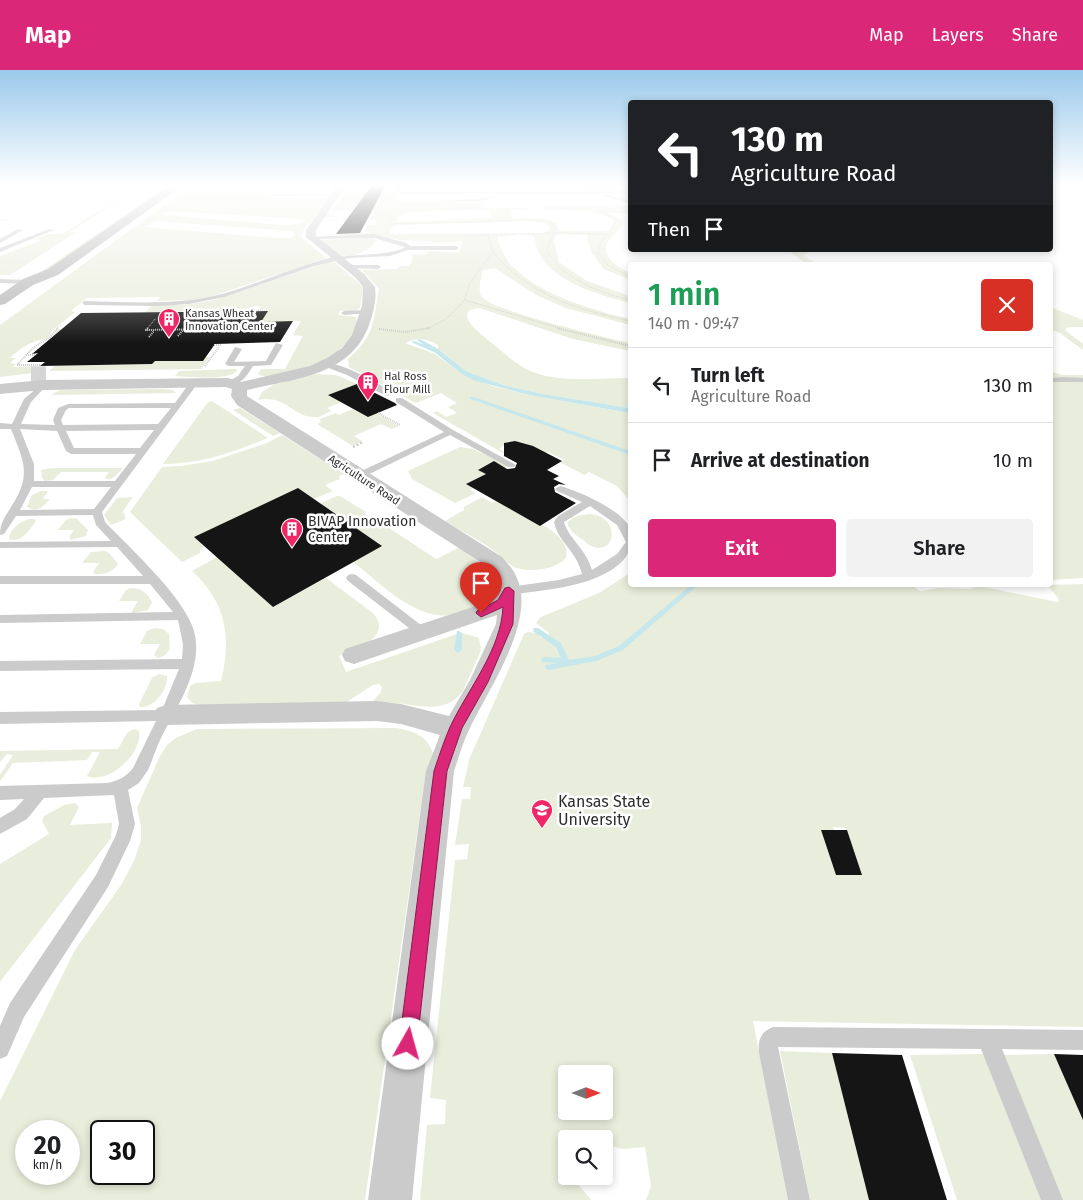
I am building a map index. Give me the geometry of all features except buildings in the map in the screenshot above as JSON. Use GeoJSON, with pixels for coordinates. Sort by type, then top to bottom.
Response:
{"type":"FeatureCollection","features":[{"type":"Feature","properties":{"kind":"main road"},"geometry":{"type":"LineString","coordinates":[[28,282],[32,272],[84,238]]}},
{"type":"Feature","properties":{"kind":"main road"},"geometry":{"type":"LineString","coordinates":[[0,301],[28,282],[52,272],[102,238]]}},
{"type":"Feature","properties":{"kind":"street"},"geometry":{"type":"LineString","coordinates":[[0,378],[40,374],[198,376],[236,385],[329,365],[354,344],[365,318],[369,287],[360,276],[314,238]]}},
{"type":"Feature","properties":{"kind":"street"},"geometry":{"type":"LineString","coordinates":[[0,389],[40,374]]}},
{"type":"Feature","properties":{"kind":"street","name":"Agriculture Road"},"geometry":{"type":"LineString","coordinates":[[236,385],[243,402],[495,562],[506,577],[509,591]]}},
{"type":"Feature","properties":{"kind":"street"},"geometry":{"type":"LineString","coordinates":[[354,655],[481,613],[502,603],[509,591]]}},
{"type":"Feature","properties":{"kind":"street"},"geometry":{"type":"LineString","coordinates":[[390,1200],[440,771],[456,728],[482,682],[508,624],[509,591]]}},
{"type":"Feature","properties":{"kind":"street"},"geometry":{"type":"LineString","coordinates":[[166,715],[377,711],[401,714],[456,728]]}},
{"type":"Feature","properties":{"kind":"lane"},"geometry":{"type":"LineString","coordinates":[[0,250],[32,238]]}},
{"type":"Feature","properties":{"kind":"lane"},"geometry":{"type":"LineString","coordinates":[[349,238],[404,244],[406,252]]}},
{"type":"Feature","properties":{"kind":"lane"},"geometry":{"type":"LineString","coordinates":[[368,254],[373,248]]}},
{"type":"Feature","properties":{"kind":"lane"},"geometry":{"type":"LineString","coordinates":[[85,303],[204,300],[286,275],[307,265],[337,258],[368,254],[391,255],[456,248]]}},
{"type":"Feature","properties":{"kind":"lane"},"geometry":{"type":"LineString","coordinates":[[349,267],[378,267]]}},
{"type":"Feature","properties":{"kind":"lane"},"geometry":{"type":"LineString","coordinates":[[0,282],[28,282]]}},
{"type":"Feature","properties":{"kind":"lane"},"geometry":{"type":"LineString","coordinates":[[344,313],[365,318]]}},
{"type":"Feature","properties":{"kind":"lane"},"geometry":{"type":"LineString","coordinates":[[238,349],[229,364],[270,362],[279,345]]}},
{"type":"Feature","properties":{"kind":"lane"},"geometry":{"type":"LineString","coordinates":[[236,385],[250,364]]}},
{"type":"Feature","properties":{"kind":"lane"},"geometry":{"type":"LineString","coordinates":[[329,365],[350,373],[389,394]]}},
{"type":"Feature","properties":{"kind":"lane"},"geometry":{"type":"LineString","coordinates":[[0,532],[28,484],[29,463],[15,428],[21,411],[40,374]]}},
{"type":"Feature","properties":{"kind":"lane"},"geometry":{"type":"LineString","coordinates":[[0,793],[120,788],[133,781],[166,715],[185,673],[188,631],[182,616],[168,594],[100,523],[97,512],[198,376]]}},
{"type":"Feature","properties":{"kind":"lane"},"geometry":{"type":"LineString","coordinates":[[1053,380],[1063,378],[1083,380]]}},
{"type":"Feature","properties":{"kind":"lane"},"geometry":{"type":"LineString","coordinates":[[399,404],[417,420],[430,418],[450,432],[511,464]]}},
{"type":"Feature","properties":{"kind":"lane"},"geometry":{"type":"LineString","coordinates":[[142,451],[71,451],[60,428],[57,416],[64,406],[177,405]]}},
{"type":"Feature","properties":{"kind":"lane"},"geometry":{"type":"LineString","coordinates":[[0,426],[15,428],[160,427]]}},
{"type":"Feature","properties":{"kind":"lane"},"geometry":{"type":"LineString","coordinates":[[358,476],[450,432]]}},
{"type":"Feature","properties":{"kind":"lane"},"geometry":{"type":"LineString","coordinates":[[28,484],[116,484]]}},
{"type":"Feature","properties":{"kind":"lane"},"geometry":{"type":"LineString","coordinates":[[560,489],[614,516],[628,532]]}},
{"type":"Feature","properties":{"kind":"lane"},"geometry":{"type":"LineString","coordinates":[[588,503],[562,518],[559,522],[560,530],[578,551],[588,575]]}},
{"type":"Feature","properties":{"kind":"lane"},"geometry":{"type":"LineString","coordinates":[[12,513],[97,512]]}},
{"type":"Feature","properties":{"kind":"lane"},"geometry":{"type":"LineString","coordinates":[[0,545],[120,544]]}},
{"type":"Feature","properties":{"kind":"lane"},"geometry":{"type":"LineString","coordinates":[[509,591],[570,581],[588,575],[612,564],[625,553],[628,546]]}},
{"type":"Feature","properties":{"kind":"lane"},"geometry":{"type":"LineString","coordinates":[[352,578],[422,632]]}},
{"type":"Feature","properties":{"kind":"lane"},"geometry":{"type":"LineString","coordinates":[[0,580],[153,580]]}},
{"type":"Feature","properties":{"kind":"lane"},"geometry":{"type":"LineString","coordinates":[[0,619],[182,616]]}},
{"type":"Feature","properties":{"kind":"lane"},"geometry":{"type":"LineString","coordinates":[[0,666],[186,664]]}},
{"type":"Feature","properties":{"kind":"lane"},"geometry":{"type":"LineString","coordinates":[[0,718],[166,715]]}},
{"type":"Feature","properties":{"kind":"lane"},"geometry":{"type":"LineString","coordinates":[[0,1050],[17,1010],[102,881],[124,836],[127,824],[120,788]]}},
{"type":"Feature","properties":{"kind":"lane"},"geometry":{"type":"LineString","coordinates":[[0,827],[21,814],[40,792]]}},
{"type":"Feature","properties":{"kind":"lane"},"geometry":{"type":"LineString","coordinates":[[799,1200],[769,1053],[768,1042],[773,1037],[1083,1040]]}},
{"type":"Feature","properties":{"kind":"lane"},"geometry":{"type":"LineString","coordinates":[[987,1038],[1052,1200]]}},
{"type":"Feature","properties":{"kind":"path"},"geometry":{"type":"LineString","coordinates":[[489,238],[493,252],[504,267],[545,295],[592,312],[628,321]]}},
{"type":"Feature","properties":{"kind":"path"},"geometry":{"type":"LineString","coordinates":[[552,238],[547,251],[553,262],[564,273],[594,289],[628,299]]}},
{"type":"Feature","properties":{"kind":"path"},"geometry":{"type":"LineString","coordinates":[[604,238],[599,243],[598,253],[602,260],[628,276]]}},
{"type":"Feature","properties":{"kind":"path"},"geometry":{"type":"LineString","coordinates":[[365,318],[396,331],[424,330],[443,322],[465,300],[469,285],[493,252]]}},
{"type":"Feature","properties":{"kind":"path"},"geometry":{"type":"LineString","coordinates":[[794,252],[806,262]]}},
{"type":"Feature","properties":{"kind":"path"},"geometry":{"type":"LineString","coordinates":[[465,300],[571,332],[628,346]]}},
{"type":"Feature","properties":{"kind":"path"},"geometry":{"type":"LineString","coordinates":[[254,310],[257,307]]}},
{"type":"Feature","properties":{"kind":"path"},"geometry":{"type":"LineString","coordinates":[[161,313],[146,329],[218,329]]}},
{"type":"Feature","properties":{"kind":"path"},"geometry":{"type":"LineString","coordinates":[[40,374],[17,365],[25,355],[49,338],[54,330],[62,324]]}},
{"type":"Feature","properties":{"kind":"path"},"geometry":{"type":"LineString","coordinates":[[149,337],[155,330]]}},
{"type":"Feature","properties":{"kind":"path"},"geometry":{"type":"LineString","coordinates":[[178,336],[183,330]]}},
{"type":"Feature","properties":{"kind":"path"},"geometry":{"type":"LineString","coordinates":[[40,343],[50,343]]}},
{"type":"Feature","properties":{"kind":"path"},"geometry":{"type":"LineString","coordinates":[[198,376],[221,345],[214,345]]}},
{"type":"Feature","properties":{"kind":"path"},"geometry":{"type":"LineString","coordinates":[[207,354],[214,354]]}},
{"type":"Feature","properties":{"kind":"path"},"geometry":{"type":"LineString","coordinates":[[25,355],[36,355]]}},
{"type":"Feature","properties":{"kind":"path"},"geometry":{"type":"LineString","coordinates":[[378,413],[400,425]]}},
{"type":"Feature","properties":{"kind":"path"},"geometry":{"type":"LineString","coordinates":[[353,447],[363,442]]}},
{"type":"Feature","properties":{"kind":"green space"},"geometry":{"type":"Polygon","coordinates":[[[67,238],[10,275],[0,275],[0,256],[42,240],[35,239],[67,238]]]}},
{"type":"Feature","properties":{"kind":"green space"},"geometry":{"type":"Polygon","coordinates":[[[91,238],[98,238],[48,273],[39,273],[91,238]]]}},
{"type":"Feature","properties":{"kind":"green space"},"geometry":{"type":"Polygon","coordinates":[[[120,238],[302,238],[326,258],[207,298],[157,301],[160,297],[87,298],[71,311],[75,312],[52,331],[47,339],[27,345],[10,358],[16,358],[10,363],[16,364],[13,367],[39,366],[32,373],[0,377],[0,325],[120,238]]]}},
{"type":"Feature","properties":{"kind":"green space"},"geometry":{"type":"Polygon","coordinates":[[[371,238],[376,240],[370,248],[350,256],[337,254],[319,240],[371,238]]]}},
{"type":"Feature","properties":{"kind":"green space"},"geometry":{"type":"Polygon","coordinates":[[[390,238],[497,238],[503,253],[510,264],[538,286],[584,306],[628,318],[628,324],[566,308],[538,296],[495,268],[483,270],[480,280],[482,297],[490,303],[527,316],[628,343],[628,351],[573,339],[479,308],[469,310],[467,315],[470,323],[489,341],[521,366],[537,374],[577,379],[628,378],[628,408],[543,394],[503,385],[466,371],[438,349],[438,345],[430,341],[418,339],[405,343],[435,354],[463,375],[492,386],[529,395],[628,413],[628,499],[617,486],[589,472],[584,475],[560,462],[564,460],[548,452],[541,455],[540,450],[515,441],[508,442],[499,449],[505,453],[503,453],[433,413],[437,411],[446,417],[457,413],[448,407],[457,403],[441,393],[416,403],[349,367],[348,359],[363,343],[371,328],[379,289],[362,270],[397,269],[399,266],[409,266],[413,257],[411,255],[426,255],[429,251],[459,253],[463,241],[432,243],[433,241],[390,238]]]}},
{"type":"Feature","properties":{"kind":"green space"},"geometry":{"type":"Polygon","coordinates":[[[535,238],[556,238],[554,241],[559,262],[587,281],[628,295],[628,302],[601,295],[570,282],[546,263],[538,251],[535,238]]]}},
{"type":"Feature","properties":{"kind":"green space"},"geometry":{"type":"Polygon","coordinates":[[[588,238],[611,238],[606,246],[608,256],[620,268],[628,272],[628,279],[604,269],[591,252],[588,238]]]}},
{"type":"Feature","properties":{"kind":"green space"},"geometry":{"type":"Polygon","coordinates":[[[791,252],[808,252],[803,255],[814,262],[803,262],[791,252]]]}},
{"type":"Feature","properties":{"kind":"green space"},"geometry":{"type":"Polygon","coordinates":[[[328,262],[336,263],[363,287],[360,308],[354,311],[340,311],[338,315],[356,317],[356,328],[343,346],[329,357],[314,364],[276,375],[258,374],[261,369],[285,369],[303,336],[293,335],[301,321],[231,322],[267,311],[268,309],[261,309],[259,306],[254,306],[251,310],[160,312],[135,337],[51,339],[58,329],[130,328],[152,305],[185,305],[214,300],[328,262]]]}},
{"type":"Feature","properties":{"kind":"green space"},"geometry":{"type":"Polygon","coordinates":[[[1053,308],[1083,320],[1083,327],[1068,327],[1065,330],[1083,344],[1083,350],[1060,333],[1053,330],[1053,308]]]}},
{"type":"Feature","properties":{"kind":"green space"},"geometry":{"type":"Polygon","coordinates":[[[205,357],[210,357],[201,369],[49,371],[59,362],[98,365],[152,364],[155,361],[203,361],[205,357]]]}},
{"type":"Feature","properties":{"kind":"green space"},"geometry":{"type":"Polygon","coordinates":[[[238,370],[227,376],[219,377],[175,376],[179,371],[238,370]]]}},
{"type":"Feature","properties":{"kind":"green space"},"geometry":{"type":"Polygon","coordinates":[[[1053,372],[1062,375],[1083,375],[1083,578],[1053,580],[1053,372]]]}},
{"type":"Feature","properties":{"kind":"green space"},"geometry":{"type":"Polygon","coordinates":[[[315,374],[336,375],[357,384],[329,395],[341,402],[327,408],[332,411],[319,417],[309,417],[276,400],[258,400],[262,392],[273,385],[315,374]]]}},
{"type":"Feature","properties":{"kind":"green space"},"geometry":{"type":"Polygon","coordinates":[[[60,390],[173,390],[176,393],[51,395],[60,390]]]}},
{"type":"Feature","properties":{"kind":"green space"},"geometry":{"type":"Polygon","coordinates":[[[212,401],[268,438],[204,459],[163,464],[208,402],[212,401]]]}},
{"type":"Feature","properties":{"kind":"green space"},"geometry":{"type":"Polygon","coordinates":[[[240,408],[280,433],[273,436],[233,410],[240,408]]]}},
{"type":"Feature","properties":{"kind":"green space"},"geometry":{"type":"Polygon","coordinates":[[[353,409],[368,417],[376,413],[399,426],[392,429],[381,424],[354,436],[362,441],[353,446],[317,424],[321,422],[320,419],[336,413],[339,415],[353,409]]]}},
{"type":"Feature","properties":{"kind":"green space"},"geometry":{"type":"Polygon","coordinates":[[[282,435],[344,474],[339,476],[340,479],[325,485],[333,491],[313,499],[298,489],[194,537],[205,547],[200,550],[200,553],[182,562],[130,512],[162,467],[213,461],[267,443],[282,435]]]}},
{"type":"Feature","properties":{"kind":"green space"},"geometry":{"type":"Polygon","coordinates":[[[460,447],[473,449],[508,466],[505,468],[494,462],[479,469],[486,474],[467,484],[473,488],[470,490],[476,493],[455,503],[412,479],[408,471],[460,447]]]}},
{"type":"Feature","properties":{"kind":"green space"},"geometry":{"type":"Polygon","coordinates":[[[52,468],[123,468],[110,479],[105,478],[109,472],[61,472],[53,480],[45,481],[42,478],[41,470],[52,468]]]}},
{"type":"Feature","properties":{"kind":"green space"},"geometry":{"type":"Polygon","coordinates":[[[41,491],[48,491],[43,499],[50,499],[40,508],[31,509],[27,507],[32,495],[41,491]]]}},
{"type":"Feature","properties":{"kind":"green space"},"geometry":{"type":"Polygon","coordinates":[[[337,496],[366,512],[365,514],[436,559],[458,548],[465,552],[479,563],[491,577],[494,593],[491,601],[459,614],[440,615],[413,607],[400,599],[353,562],[381,546],[320,504],[337,496]]]}},
{"type":"Feature","properties":{"kind":"green space"},"geometry":{"type":"Polygon","coordinates":[[[133,497],[123,511],[126,519],[111,525],[104,515],[117,498],[133,497]]]}},
{"type":"Feature","properties":{"kind":"green space"},"geometry":{"type":"Polygon","coordinates":[[[482,497],[492,503],[496,501],[552,531],[560,538],[566,548],[566,558],[549,568],[520,569],[508,563],[487,546],[445,521],[482,497]]]}},
{"type":"Feature","properties":{"kind":"green space"},"geometry":{"type":"Polygon","coordinates":[[[589,514],[600,516],[607,521],[611,528],[612,535],[606,546],[599,548],[590,545],[569,527],[567,522],[577,516],[589,514]]]}},
{"type":"Feature","properties":{"kind":"green space"},"geometry":{"type":"Polygon","coordinates":[[[71,518],[77,519],[88,530],[86,536],[71,540],[69,537],[74,530],[58,530],[66,520],[71,518]]]}},
{"type":"Feature","properties":{"kind":"green space"},"geometry":{"type":"Polygon","coordinates":[[[29,519],[35,519],[36,521],[28,532],[17,540],[9,539],[11,532],[16,526],[29,519]]]}},
{"type":"Feature","properties":{"kind":"green space"},"geometry":{"type":"Polygon","coordinates":[[[91,552],[108,552],[118,564],[111,571],[95,574],[93,572],[99,563],[82,563],[91,552]]]}},
{"type":"Feature","properties":{"kind":"green space"},"geometry":{"type":"Polygon","coordinates":[[[217,557],[273,607],[326,578],[373,613],[378,621],[379,629],[376,636],[362,646],[339,656],[346,672],[457,634],[456,650],[461,650],[462,633],[479,638],[481,650],[463,691],[448,703],[432,707],[372,702],[381,692],[382,687],[379,684],[373,685],[345,703],[200,705],[192,703],[187,697],[190,686],[196,683],[221,681],[224,665],[226,635],[219,608],[212,595],[192,571],[217,557]]]}},
{"type":"Feature","properties":{"kind":"green space"},"geometry":{"type":"Polygon","coordinates":[[[628,574],[628,587],[914,587],[920,591],[938,588],[970,589],[985,587],[1057,602],[1059,601],[1058,598],[1049,587],[1053,587],[1053,585],[1083,584],[1083,1027],[753,1021],[788,1200],[646,1200],[651,1186],[645,1147],[623,1149],[613,1146],[613,1130],[558,1130],[558,1185],[578,1185],[591,1200],[420,1200],[427,1125],[445,1124],[446,1100],[430,1098],[455,860],[467,859],[469,844],[455,845],[462,799],[470,799],[471,787],[463,787],[469,760],[524,634],[528,632],[537,633],[541,638],[548,636],[549,633],[536,623],[541,617],[599,593],[628,574]],[[833,827],[834,830],[821,831],[836,875],[862,875],[846,828],[833,827]]]}},
{"type":"Feature","properties":{"kind":"green space"},"geometry":{"type":"Polygon","coordinates":[[[131,588],[141,590],[148,596],[152,602],[148,610],[133,613],[132,611],[138,601],[119,601],[126,590],[131,588]]]}},
{"type":"Feature","properties":{"kind":"green space"},"geometry":{"type":"Polygon","coordinates":[[[154,628],[163,629],[169,634],[170,646],[168,652],[158,658],[154,655],[160,644],[140,644],[147,631],[154,628]]]}},
{"type":"Feature","properties":{"kind":"green space"},"geometry":{"type":"Polygon","coordinates":[[[159,674],[167,676],[163,692],[150,705],[140,707],[139,704],[152,678],[159,674]]]}},
{"type":"Feature","properties":{"kind":"green space"},"geometry":{"type":"Polygon","coordinates":[[[396,728],[419,735],[427,742],[433,753],[420,814],[365,1200],[0,1200],[0,1101],[75,950],[121,885],[134,861],[141,840],[141,826],[137,808],[160,756],[167,745],[176,738],[197,729],[396,728]]]}},
{"type":"Feature","properties":{"kind":"green space"},"geometry":{"type":"Polygon","coordinates":[[[134,729],[139,731],[136,749],[123,765],[105,776],[96,778],[87,776],[100,752],[92,752],[87,760],[13,763],[0,781],[0,775],[13,755],[7,754],[0,762],[0,751],[118,749],[127,733],[134,729]]]}},
{"type":"Feature","properties":{"kind":"green space"},"geometry":{"type":"Polygon","coordinates":[[[75,803],[79,807],[70,825],[112,823],[111,838],[0,982],[0,864],[49,834],[42,821],[44,816],[64,805],[75,803]]]}},
{"type":"Feature","properties":{"kind":"green space"},"geometry":{"type":"Polygon","coordinates":[[[780,1051],[832,1053],[869,1200],[810,1200],[780,1051]]]}},
{"type":"Feature","properties":{"kind":"green space"},"geometry":{"type":"Polygon","coordinates":[[[984,1054],[1042,1200],[957,1200],[910,1055],[984,1054]]]}},
{"type":"Feature","properties":{"kind":"green space"},"geometry":{"type":"Polygon","coordinates":[[[1054,1054],[1083,1119],[1083,1200],[1062,1200],[1003,1055],[1054,1054]]]}},
{"type":"Feature","properties":{"kind":"water"},"geometry":{"type":"Polygon","coordinates":[[[420,339],[438,349],[466,371],[503,385],[543,394],[628,408],[628,413],[529,395],[476,381],[463,375],[434,352],[411,342],[415,341],[424,345],[417,340],[420,339]]]}},
{"type":"Feature","properties":{"kind":"waterway"},"geometry":{"type":"LineString","coordinates":[[472,398],[628,452]]}},
{"type":"Feature","properties":{"kind":"waterway"},"geometry":{"type":"LineString","coordinates":[[549,667],[596,658],[621,648],[693,587]]}},
{"type":"Feature","properties":{"kind":"waterway"},"geometry":{"type":"LineString","coordinates":[[536,630],[559,645],[567,663]]}},
{"type":"Feature","properties":{"kind":"waterway"},"geometry":{"type":"LineString","coordinates":[[458,650],[459,633]]}},
{"type":"Feature","properties":{"kind":"waterway"},"geometry":{"type":"LineString","coordinates":[[545,660],[559,660],[566,663]]}},
{"type":"Feature","properties":{"kind":"tunnel"},"geometry":{"type":"LineString","coordinates":[[31,374],[46,374]]}},
{"type":"Feature","properties":{"kind":"place","name":"Kansas Wheat Innovation Center"},"geometry":{"type":"Point","coordinates":[169,338]}},
{"type":"Feature","properties":{"kind":"place","name":"Hal Ross Flour Mill"},"geometry":{"type":"Point","coordinates":[368,401]}},
{"type":"Feature","properties":{"kind":"place","name":"BIVAP Innovation Center"},"geometry":{"type":"Point","coordinates":[292,548]}},
{"type":"Feature","properties":{"kind":"place","name":"Kansas State University"},"geometry":{"type":"Point","coordinates":[542,829]}},
{"type":"Feature","properties":{"kind":"route"},"geometry":{"type":"LineString","coordinates":[[408,1044],[440,771],[456,728],[482,682],[508,624],[509,591],[502,603],[481,613]]}}]}
